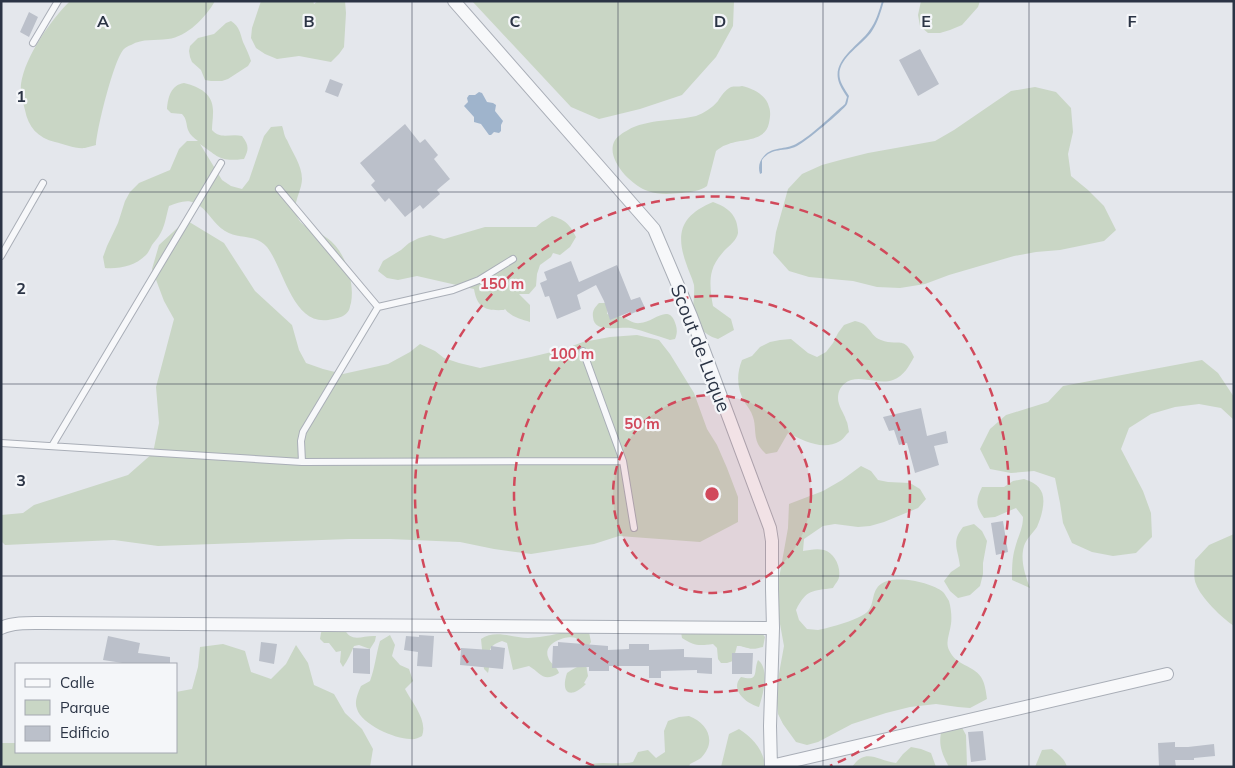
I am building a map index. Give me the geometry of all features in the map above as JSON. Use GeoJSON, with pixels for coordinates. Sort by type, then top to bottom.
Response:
{"type":"FeatureCollection","features":[{"type":"Feature","properties":{"kind":"street","name":"Scout de Luque"},"geometry":{"type":"LineString","coordinates":[[454,1],[654,229],[691,316],[770,528],[772,541],[773,628],[770,726],[771,766]]}},
{"type":"Feature","properties":{"kind":"street"},"geometry":{"type":"LineString","coordinates":[[1,628],[8,625],[44,622],[773,628]]}},
{"type":"Feature","properties":{"kind":"street"},"geometry":{"type":"LineString","coordinates":[[771,766],[1167,674]]}},
{"type":"Feature","properties":{"kind":"lane"},"geometry":{"type":"LineString","coordinates":[[33,43],[58,1]]}},
{"type":"Feature","properties":{"kind":"lane"},"geometry":{"type":"LineString","coordinates":[[52,446],[221,163]]}},
{"type":"Feature","properties":{"kind":"lane"},"geometry":{"type":"LineString","coordinates":[[1,256],[43,183]]}},
{"type":"Feature","properties":{"kind":"lane"},"geometry":{"type":"LineString","coordinates":[[279,189],[378,307]]}},
{"type":"Feature","properties":{"kind":"lane"},"geometry":{"type":"LineString","coordinates":[[302,462],[301,441],[303,432],[378,307],[453,290],[479,280],[513,259]]}},
{"type":"Feature","properties":{"kind":"lane"},"geometry":{"type":"LineString","coordinates":[[583,351],[623,461],[634,528]]}},
{"type":"Feature","properties":{"kind":"lane"},"geometry":{"type":"LineString","coordinates":[[1,443],[302,462],[623,461]]}},
{"type":"Feature","properties":{"kind":"green space"},"geometry":{"type":"Polygon","coordinates":[[[70,1],[215,1],[201,20],[182,34],[168,39],[140,41],[124,49],[111,79],[96,145],[85,148],[55,142],[39,135],[31,127],[26,116],[21,91],[23,73],[33,50],[47,28],[70,1]]]}},
{"type":"Feature","properties":{"kind":"green space"},"geometry":{"type":"Polygon","coordinates":[[[261,1],[313,1],[314,4],[318,1],[345,1],[344,47],[331,62],[299,56],[277,59],[265,54],[256,48],[251,38],[252,28],[261,1]]]}},
{"type":"Feature","properties":{"kind":"green space"},"geometry":{"type":"Polygon","coordinates":[[[472,1],[734,1],[733,26],[716,57],[682,95],[640,109],[599,119],[571,107],[472,1]]]}},
{"type":"Feature","properties":{"kind":"green space"},"geometry":{"type":"Polygon","coordinates":[[[921,1],[980,1],[978,7],[962,25],[940,33],[928,33],[920,26],[918,15],[921,1]]]}},
{"type":"Feature","properties":{"kind":"green space"},"geometry":{"type":"Polygon","coordinates":[[[231,21],[239,30],[251,61],[248,66],[228,79],[222,81],[205,80],[201,70],[192,62],[189,51],[190,46],[198,38],[214,34],[231,21]]]}},
{"type":"Feature","properties":{"kind":"green space"},"geometry":{"type":"Polygon","coordinates":[[[184,83],[200,89],[208,96],[213,106],[212,130],[215,133],[222,136],[242,136],[246,142],[247,150],[244,159],[236,160],[220,158],[200,144],[222,180],[231,186],[242,189],[249,180],[264,136],[271,127],[282,126],[302,174],[302,183],[295,209],[298,218],[305,226],[323,235],[333,243],[344,258],[350,276],[351,303],[348,312],[344,315],[335,319],[319,320],[308,316],[292,296],[267,247],[252,238],[230,234],[217,225],[200,206],[188,201],[169,206],[161,233],[142,259],[127,266],[105,268],[103,257],[130,192],[139,183],[170,170],[179,149],[187,141],[198,141],[189,132],[186,120],[182,114],[171,113],[167,109],[171,92],[176,86],[184,83]]]}},
{"type":"Feature","properties":{"kind":"green space"},"geometry":{"type":"Polygon","coordinates":[[[742,86],[755,91],[765,99],[770,111],[767,129],[757,137],[723,146],[716,151],[707,186],[685,193],[665,194],[652,192],[635,184],[617,164],[614,157],[614,142],[624,132],[635,126],[652,122],[696,116],[713,106],[729,88],[742,86]]]}},
{"type":"Feature","properties":{"kind":"green space"},"geometry":{"type":"Polygon","coordinates":[[[1035,87],[1056,92],[1071,108],[1073,132],[1068,154],[1071,176],[1104,206],[1116,230],[1104,241],[1060,250],[1014,256],[925,284],[900,288],[877,287],[853,281],[809,277],[789,271],[773,253],[776,232],[788,189],[802,174],[822,165],[868,153],[935,141],[1011,91],[1035,87]]]}},
{"type":"Feature","properties":{"kind":"green space"},"geometry":{"type":"Polygon","coordinates":[[[713,202],[730,211],[736,221],[738,231],[737,236],[717,260],[711,275],[713,306],[731,319],[734,330],[718,339],[705,333],[695,318],[693,308],[694,285],[681,242],[684,226],[688,219],[702,207],[713,202]]]}},
{"type":"Feature","properties":{"kind":"green space"},"geometry":{"type":"Polygon","coordinates":[[[552,216],[567,223],[576,237],[570,247],[560,255],[553,253],[551,257],[540,265],[536,286],[529,294],[519,294],[530,305],[530,322],[513,316],[505,309],[492,310],[483,307],[477,300],[474,289],[417,276],[398,280],[387,278],[378,271],[383,261],[419,238],[430,235],[444,239],[485,227],[536,227],[552,216]]]}},
{"type":"Feature","properties":{"kind":"green space"},"geometry":{"type":"Polygon","coordinates":[[[186,220],[224,243],[255,291],[292,325],[299,350],[306,363],[323,369],[343,374],[388,364],[420,344],[435,351],[444,358],[480,368],[610,337],[637,335],[659,340],[694,393],[707,429],[717,445],[727,468],[738,497],[738,522],[700,542],[619,536],[594,544],[531,554],[460,542],[390,539],[158,546],[114,540],[5,545],[1,541],[1,515],[23,513],[34,505],[128,475],[153,453],[159,423],[156,387],[174,319],[164,301],[152,269],[159,245],[186,220]]]}},
{"type":"Feature","properties":{"kind":"green space"},"geometry":{"type":"Polygon","coordinates":[[[599,303],[605,303],[608,308],[607,314],[620,316],[635,323],[645,322],[667,314],[674,320],[677,334],[675,339],[670,340],[631,328],[598,326],[594,322],[593,315],[594,309],[599,303]]]}},
{"type":"Feature","properties":{"kind":"green space"},"geometry":{"type":"Polygon","coordinates":[[[855,321],[865,325],[879,339],[887,342],[900,342],[907,346],[914,357],[908,367],[900,376],[893,380],[855,379],[844,384],[840,389],[838,401],[849,432],[840,441],[834,444],[820,445],[807,442],[788,433],[777,452],[766,454],[758,444],[753,417],[742,398],[739,387],[738,377],[742,360],[752,356],[760,347],[770,342],[791,339],[808,353],[817,357],[826,352],[844,325],[855,321]]]}},
{"type":"Feature","properties":{"kind":"green space"},"geometry":{"type":"Polygon","coordinates":[[[1202,360],[1218,373],[1234,397],[1234,420],[1221,408],[1199,404],[1175,407],[1151,414],[1129,428],[1121,449],[1143,491],[1151,513],[1152,537],[1136,553],[1113,556],[1092,552],[1072,543],[1063,523],[1055,478],[1034,471],[1011,473],[990,469],[980,449],[990,429],[1006,415],[1048,402],[1063,386],[1202,360]]]}},
{"type":"Feature","properties":{"kind":"green space"},"geometry":{"type":"Polygon","coordinates":[[[861,466],[871,471],[878,480],[910,483],[920,489],[926,499],[918,508],[884,522],[858,527],[835,524],[823,526],[804,539],[803,551],[819,549],[828,552],[836,560],[839,573],[833,588],[811,592],[803,598],[796,610],[799,620],[807,629],[818,630],[859,617],[870,608],[878,587],[887,581],[912,580],[938,588],[949,601],[951,610],[949,650],[956,660],[981,677],[987,699],[970,708],[936,704],[910,707],[886,713],[852,724],[818,742],[807,745],[796,742],[783,724],[778,714],[777,702],[778,679],[784,646],[778,613],[778,584],[788,528],[789,504],[823,491],[861,466]]]}},
{"type":"Feature","properties":{"kind":"green space"},"geometry":{"type":"Polygon","coordinates":[[[1024,479],[1039,487],[1043,495],[1042,514],[1037,527],[1026,541],[1023,551],[1026,578],[1030,588],[1012,580],[1013,556],[1023,517],[1016,508],[995,517],[984,518],[977,503],[982,487],[1004,487],[1013,481],[1024,479]]]}},
{"type":"Feature","properties":{"kind":"green space"},"geometry":{"type":"Polygon","coordinates":[[[974,524],[982,531],[987,541],[983,574],[980,586],[970,595],[958,598],[950,591],[944,581],[951,572],[960,566],[956,546],[959,532],[963,527],[974,524]]]}},
{"type":"Feature","properties":{"kind":"green space"},"geometry":{"type":"Polygon","coordinates":[[[1234,534],[1234,626],[1207,601],[1195,582],[1194,576],[1195,560],[1209,545],[1234,534]]]}},
{"type":"Feature","properties":{"kind":"green space"},"geometry":{"type":"Polygon","coordinates":[[[324,623],[344,628],[350,636],[357,638],[376,636],[375,641],[370,649],[359,645],[354,646],[343,667],[340,662],[341,651],[336,652],[329,643],[324,643],[320,639],[324,623]]]}},
{"type":"Feature","properties":{"kind":"green space"},"geometry":{"type":"Polygon","coordinates":[[[572,630],[589,632],[591,642],[588,647],[580,644],[576,638],[572,637],[561,639],[552,644],[547,652],[550,661],[559,673],[554,676],[542,676],[529,666],[513,670],[507,643],[502,641],[490,650],[488,673],[484,669],[481,639],[486,636],[498,634],[528,638],[572,630]]]}},
{"type":"Feature","properties":{"kind":"green space"},"geometry":{"type":"Polygon","coordinates":[[[681,632],[761,632],[765,637],[763,647],[752,649],[737,646],[733,661],[721,663],[718,659],[717,648],[713,644],[700,645],[690,643],[682,638],[681,632]]]}},
{"type":"Feature","properties":{"kind":"green space"},"geometry":{"type":"Polygon","coordinates":[[[390,635],[395,645],[392,656],[400,665],[409,669],[413,681],[405,689],[423,724],[422,736],[414,739],[396,736],[379,730],[360,715],[356,706],[361,686],[370,681],[380,641],[390,635]]]}},
{"type":"Feature","properties":{"kind":"green space"},"geometry":{"type":"Polygon","coordinates":[[[223,644],[245,651],[251,672],[271,679],[286,664],[296,645],[308,663],[314,685],[334,694],[345,713],[362,729],[373,749],[370,767],[1,767],[1,743],[15,743],[15,753],[178,753],[178,692],[192,689],[198,667],[200,647],[223,644]]]}},
{"type":"Feature","properties":{"kind":"green space"},"geometry":{"type":"Polygon","coordinates":[[[758,660],[762,664],[765,676],[759,707],[745,700],[737,687],[741,677],[751,678],[755,675],[758,660]]]}},
{"type":"Feature","properties":{"kind":"green space"},"geometry":{"type":"Polygon","coordinates":[[[586,664],[588,676],[584,683],[586,684],[576,692],[568,692],[565,686],[567,673],[578,666],[586,664]]]}},
{"type":"Feature","properties":{"kind":"green space"},"geometry":{"type":"Polygon","coordinates":[[[689,716],[696,719],[705,728],[708,734],[709,746],[701,758],[690,764],[689,767],[581,767],[594,763],[633,762],[638,752],[648,750],[656,758],[665,752],[664,731],[668,721],[689,716]]]}},
{"type":"Feature","properties":{"kind":"green space"},"geometry":{"type":"Polygon","coordinates":[[[960,724],[966,735],[967,767],[949,767],[941,748],[942,728],[960,724]]]}},
{"type":"Feature","properties":{"kind":"green space"},"geometry":{"type":"Polygon","coordinates":[[[739,729],[757,745],[765,767],[721,767],[729,734],[739,729]]]}},
{"type":"Feature","properties":{"kind":"green space"},"geometry":{"type":"Polygon","coordinates":[[[911,747],[931,753],[936,767],[852,767],[857,761],[867,756],[896,763],[911,747]]]}},
{"type":"Feature","properties":{"kind":"green space"},"geometry":{"type":"Polygon","coordinates":[[[1052,749],[1063,759],[1067,767],[1035,767],[1042,750],[1052,749]]]}},
{"type":"Feature","properties":{"kind":"water"},"geometry":{"type":"Polygon","coordinates":[[[882,1],[884,1],[872,31],[842,65],[840,79],[849,96],[847,104],[801,144],[792,148],[774,151],[766,156],[762,160],[762,173],[760,174],[760,162],[768,153],[775,149],[792,146],[802,140],[845,104],[847,97],[838,79],[840,65],[848,53],[871,28],[882,1]]]}},
{"type":"Feature","properties":{"kind":"water"},"geometry":{"type":"Polygon","coordinates":[[[479,92],[482,93],[487,102],[496,105],[495,111],[503,121],[499,133],[494,132],[489,135],[481,124],[474,122],[474,117],[464,106],[468,102],[467,98],[469,95],[475,95],[479,92]]]}},
{"type":"Feature","properties":{"kind":"building"},"geometry":{"type":"Polygon","coordinates":[[[29,12],[38,17],[29,37],[20,32],[29,12]]]}},
{"type":"Feature","properties":{"kind":"building"},"geometry":{"type":"Polygon","coordinates":[[[920,49],[939,84],[918,96],[899,60],[920,49]]]}},
{"type":"Feature","properties":{"kind":"building"},"geometry":{"type":"Polygon","coordinates":[[[330,79],[343,84],[338,97],[325,92],[330,79]]]}},
{"type":"Feature","properties":{"kind":"building"},"geometry":{"type":"Polygon","coordinates":[[[405,124],[420,143],[425,139],[438,155],[434,159],[450,179],[437,190],[440,194],[423,209],[420,205],[405,217],[389,198],[385,202],[371,185],[375,181],[360,163],[405,124]]]}},
{"type":"Feature","properties":{"kind":"building"},"geometry":{"type":"Polygon","coordinates":[[[571,261],[579,282],[617,265],[631,300],[640,297],[645,308],[610,320],[596,285],[577,295],[581,309],[557,319],[549,296],[545,297],[540,283],[547,280],[544,272],[571,261]]]}},
{"type":"Feature","properties":{"kind":"building"},"geometry":{"type":"Polygon","coordinates":[[[921,408],[927,436],[946,431],[948,443],[934,446],[939,465],[915,473],[907,443],[899,445],[894,430],[889,431],[883,417],[921,408]]]}},
{"type":"Feature","properties":{"kind":"building"},"geometry":{"type":"Polygon","coordinates":[[[1003,521],[1008,552],[996,555],[991,523],[1003,521]]]}},
{"type":"Feature","properties":{"kind":"building"},"geometry":{"type":"Polygon","coordinates":[[[419,635],[434,636],[432,667],[417,666],[418,652],[404,650],[406,636],[419,637],[419,635]]]}},
{"type":"Feature","properties":{"kind":"building"},"geometry":{"type":"Polygon","coordinates":[[[108,636],[140,643],[138,653],[170,657],[170,663],[122,663],[103,660],[108,636]]]}},
{"type":"Feature","properties":{"kind":"building"},"geometry":{"type":"Polygon","coordinates":[[[261,642],[277,644],[274,664],[259,661],[261,642]]]}},
{"type":"Feature","properties":{"kind":"building"},"geometry":{"type":"Polygon","coordinates":[[[558,642],[608,646],[608,650],[629,649],[629,644],[649,644],[649,650],[684,649],[684,657],[712,658],[712,674],[697,673],[697,670],[661,671],[661,678],[649,678],[649,666],[609,666],[609,671],[589,671],[589,667],[552,668],[553,646],[558,646],[558,642]]]}},
{"type":"Feature","properties":{"kind":"building"},"geometry":{"type":"Polygon","coordinates":[[[491,646],[505,648],[503,669],[460,665],[461,648],[491,650],[491,646]]]}},
{"type":"Feature","properties":{"kind":"building"},"geometry":{"type":"Polygon","coordinates":[[[353,648],[370,649],[370,674],[353,673],[353,648]]]}},
{"type":"Feature","properties":{"kind":"building"},"geometry":{"type":"Polygon","coordinates":[[[732,653],[753,653],[752,674],[732,674],[732,653]]]}},
{"type":"Feature","properties":{"kind":"building"},"geometry":{"type":"Polygon","coordinates":[[[983,731],[986,760],[971,762],[968,732],[983,731]]]}},
{"type":"Feature","properties":{"kind":"building"},"geometry":{"type":"Polygon","coordinates":[[[1175,742],[1175,747],[1214,744],[1215,756],[1194,758],[1194,760],[1175,760],[1176,767],[1159,767],[1158,743],[1175,742]]]}}]}
